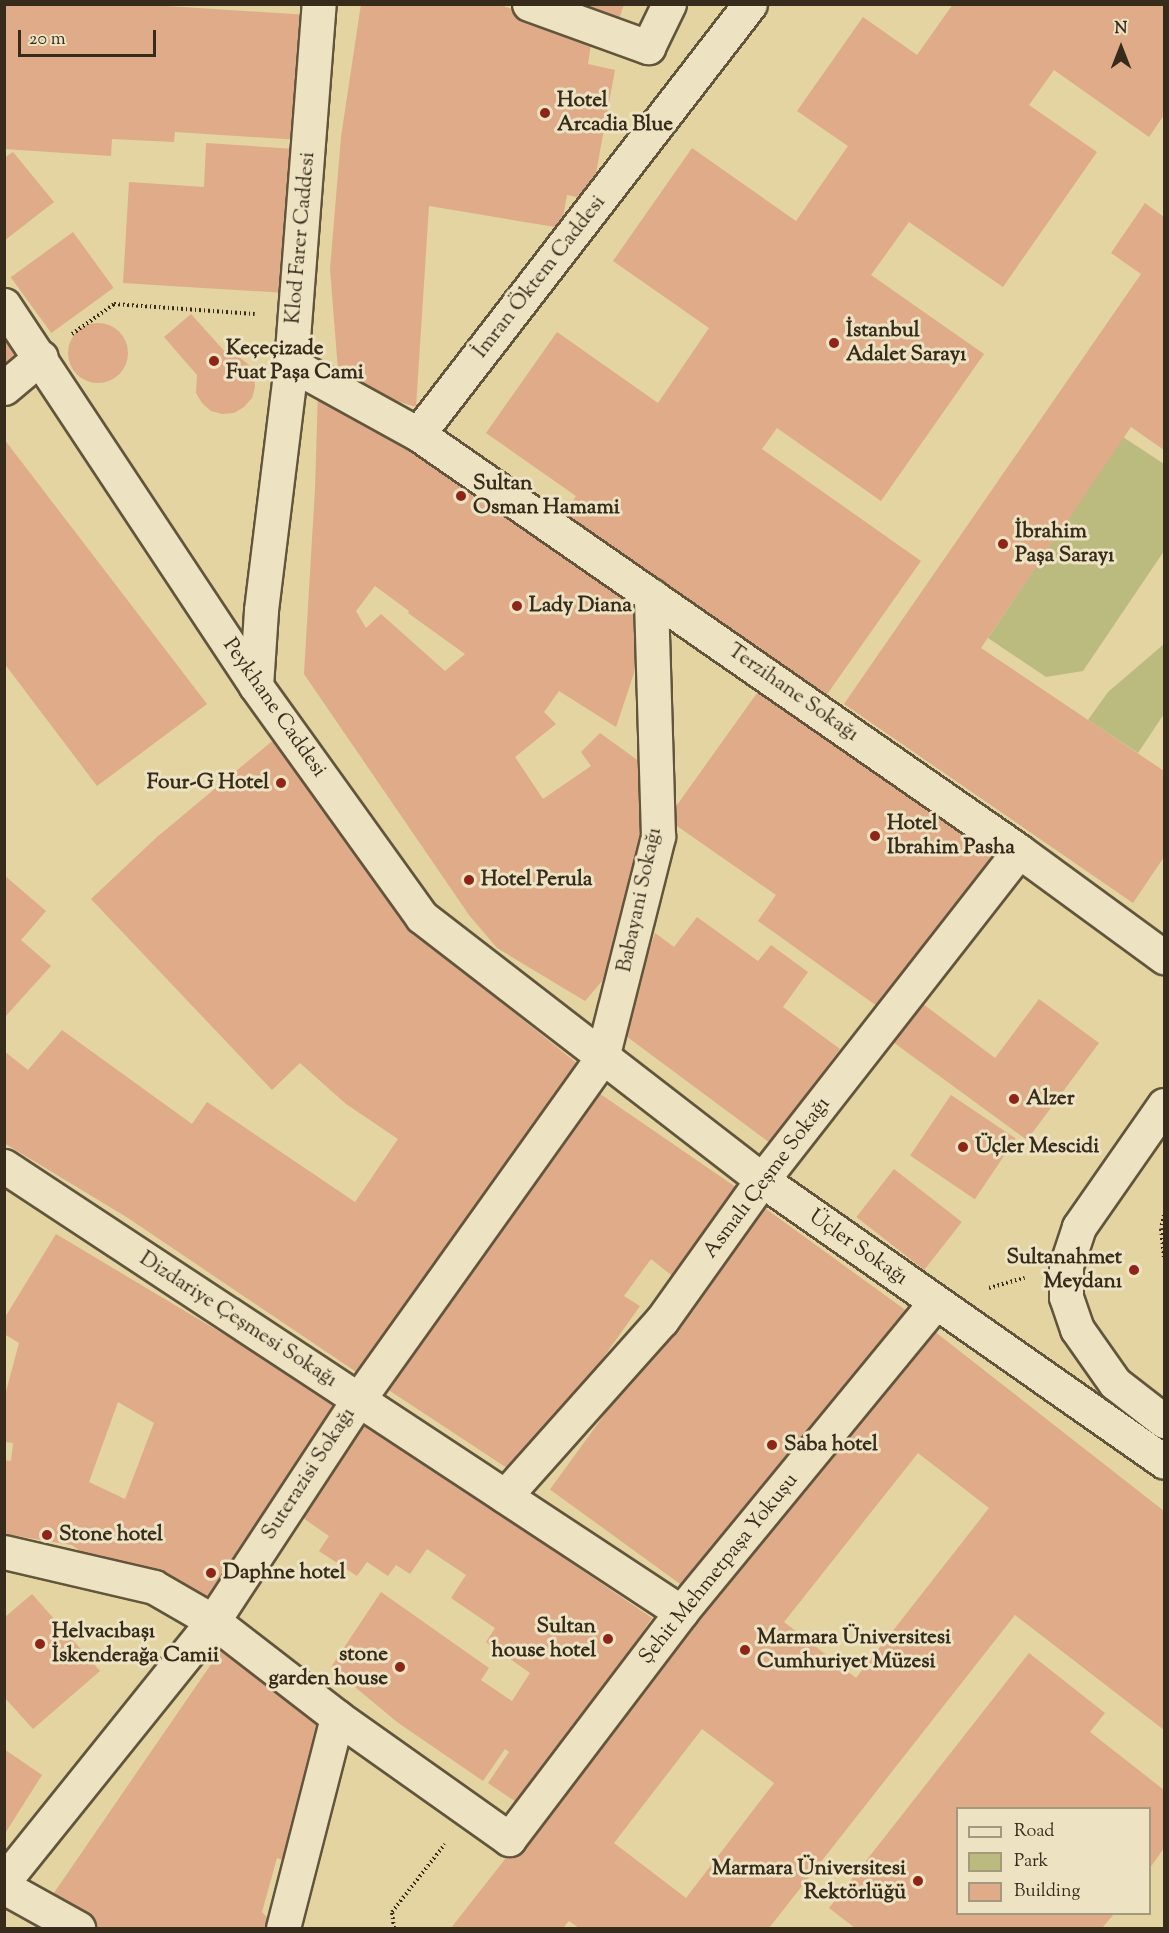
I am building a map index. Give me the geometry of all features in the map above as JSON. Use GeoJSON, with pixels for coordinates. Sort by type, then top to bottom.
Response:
{"type":"FeatureCollection","features":[{"type":"Feature","properties":{"kind":"street","name":"Klod Farer Caddesi"},"geometry":{"type":"LineString","coordinates":[[256,686],[261,610],[291,364],[319,4]]}},
{"type":"Feature","properties":{"kind":"street"},"geometry":{"type":"LineString","coordinates":[[529,4],[648,47],[669,4]]}},
{"type":"Feature","properties":{"kind":"street","name":"İmran Öktem Caddesi"},"geometry":{"type":"LineString","coordinates":[[418,434],[750,4]]}},
{"type":"Feature","properties":{"kind":"street","name":"Peykhane Caddesi"},"geometry":{"type":"LineString","coordinates":[[4,305],[41,357],[256,686],[422,917],[602,1058]]}},
{"type":"Feature","properties":{"kind":"street"},"geometry":{"type":"LineString","coordinates":[[4,388],[41,357]]}},
{"type":"Feature","properties":{"kind":"street"},"geometry":{"type":"LineString","coordinates":[[291,364],[418,434]]}},
{"type":"Feature","properties":{"kind":"street","name":"Terzihane Sokağı"},"geometry":{"type":"LineString","coordinates":[[418,434],[1019,851],[1164,957]]}},
{"type":"Feature","properties":{"kind":"street","name":"Babayani Sokağı"},"geometry":{"type":"LineString","coordinates":[[602,1058],[658,836],[651,595]]}},
{"type":"Feature","properties":{"kind":"street","name":"Asmalı Çeşme Sokağı"},"geometry":{"type":"LineString","coordinates":[[505,1496],[662,1320],[762,1180],[1019,851]]}},
{"type":"Feature","properties":{"kind":"street","name":"Üçler Sokağı"},"geometry":{"type":"LineString","coordinates":[[602,1058],[762,1180],[1164,1462]]}},
{"type":"Feature","properties":{"kind":"street","name":"Suterazisi Sokağı"},"geometry":{"type":"LineString","coordinates":[[4,1881],[213,1621],[358,1400],[602,1058]]}},
{"type":"Feature","properties":{"kind":"street"},"geometry":{"type":"LineString","coordinates":[[1164,1105],[1079,1227],[1066,1266],[1066,1297],[1077,1329],[1115,1383],[1164,1421]]}},
{"type":"Feature","properties":{"kind":"street","name":"Dizdariye Çeşmesi Sokağı"},"geometry":{"type":"LineString","coordinates":[[4,1166],[681,1612]]}},
{"type":"Feature","properties":{"kind":"street","name":"Şehit Mehmetpaşa Yokuşu"},"geometry":{"type":"LineString","coordinates":[[470,1813],[509,1839],[681,1612],[935,1303]]}},
{"type":"Feature","properties":{"kind":"street"},"geometry":{"type":"LineString","coordinates":[[4,1552],[154,1587],[213,1621],[337,1717],[470,1813]]}},
{"type":"Feature","properties":{"kind":"street"},"geometry":{"type":"LineString","coordinates":[[283,1929],[337,1717]]}},
{"type":"Feature","properties":{"kind":"street"},"geometry":{"type":"LineString","coordinates":[[4,1887],[78,1929]]}},
{"type":"Feature","properties":{"kind":"path"},"geometry":{"type":"LineString","coordinates":[[41,357],[114,304],[295,317]]}},
{"type":"Feature","properties":{"kind":"path"},"geometry":{"type":"LineString","coordinates":[[1164,1215],[1161,1229],[1164,1259]]}},
{"type":"Feature","properties":{"kind":"path"},"geometry":{"type":"LineString","coordinates":[[935,1303],[1066,1266]]}},
{"type":"Feature","properties":{"kind":"path"},"geometry":{"type":"LineString","coordinates":[[394,1929],[392,1912],[470,1813]]}},
{"type":"Feature","properties":{"kind":"green space"},"geometry":{"type":"Polygon","coordinates":[[[1123,437],[1164,464],[1164,551],[1083,671],[1046,677],[988,638],[1123,437]]]}},
{"type":"Feature","properties":{"kind":"green space"},"geometry":{"type":"Polygon","coordinates":[[[1164,644],[1164,714],[1138,753],[1088,720],[1108,692],[1164,644]]]}},
{"type":"Feature","properties":{"kind":"building"},"geometry":{"type":"Polygon","coordinates":[[[4,4],[136,4],[309,15],[301,140],[175,132],[174,142],[112,139],[111,156],[4,149],[4,4]]]}},
{"type":"Feature","properties":{"kind":"building"},"geometry":{"type":"Polygon","coordinates":[[[361,4],[497,4],[592,37],[588,64],[615,70],[591,200],[567,195],[561,228],[429,206],[416,407],[339,383],[330,269],[341,137],[361,4]]]}},
{"type":"Feature","properties":{"kind":"building"},"geometry":{"type":"Polygon","coordinates":[[[582,4],[624,4],[619,19],[582,4]]]}},
{"type":"Feature","properties":{"kind":"building","name":"İstanbul Adalet Sarayı"},"geometry":{"type":"Polygon","coordinates":[[[953,4],[1164,4],[1164,115],[1149,137],[1054,70],[1029,105],[1097,152],[1003,287],[909,222],[871,275],[984,354],[881,501],[777,428],[762,449],[921,561],[823,700],[561,519],[576,496],[486,433],[557,332],[658,403],[709,328],[613,261],[692,148],[796,221],[848,146],[797,111],[863,17],[917,55],[953,4]]]}},
{"type":"Feature","properties":{"kind":"building"},"geometry":{"type":"Polygon","coordinates":[[[206,143],[295,149],[286,293],[123,283],[129,182],[204,187],[206,143]]]}},
{"type":"Feature","properties":{"kind":"building"},"geometry":{"type":"Polygon","coordinates":[[[13,152],[54,202],[4,241],[4,158],[13,152]]]}},
{"type":"Feature","properties":{"kind":"building","name":"İbrahim Paşa Sarayı"},"geometry":{"type":"Polygon","coordinates":[[[1145,203],[1164,217],[1164,450],[1131,427],[981,648],[1164,771],[1164,857],[1133,903],[844,704],[1141,274],[1111,253],[1145,203]]]}},
{"type":"Feature","properties":{"kind":"building"},"geometry":{"type":"Polygon","coordinates":[[[73,232],[114,288],[51,333],[11,277],[73,232]]]}},
{"type":"Feature","properties":{"kind":"building","name":"Keçeçizade Fuat Paşa Cami"},"geometry":{"type":"Polygon","coordinates":[[[191,314],[227,354],[239,357],[248,364],[254,375],[255,387],[252,398],[234,413],[222,414],[211,411],[202,403],[196,393],[197,375],[164,337],[191,314]]]}},
{"type":"Feature","properties":{"kind":"building"},"geometry":{"type":"Polygon","coordinates":[[[98,323],[115,328],[123,336],[128,353],[123,370],[115,378],[98,383],[81,378],[73,370],[68,353],[73,336],[81,328],[98,323]]]}},
{"type":"Feature","properties":{"kind":"building"},"geometry":{"type":"Polygon","coordinates":[[[4,339],[24,364],[4,379],[4,339]]]}},
{"type":"Feature","properties":{"kind":"building"},"geometry":{"type":"Polygon","coordinates":[[[318,390],[380,421],[627,599],[617,613],[628,603],[638,588],[650,625],[616,727],[559,691],[544,712],[556,724],[515,757],[543,799],[591,766],[581,752],[600,733],[647,767],[640,803],[640,855],[620,960],[585,1001],[497,948],[469,915],[304,674],[315,489],[318,390]],[[375,586],[356,611],[366,628],[381,614],[445,671],[465,654],[408,613],[409,611],[375,586]]]}},
{"type":"Feature","properties":{"kind":"building"},"geometry":{"type":"Polygon","coordinates":[[[4,439],[207,704],[97,786],[4,663],[4,439]]]}},
{"type":"Feature","properties":{"kind":"building"},"geometry":{"type":"Polygon","coordinates":[[[762,686],[1000,855],[888,1014],[758,921],[776,895],[667,819],[762,686]]]}},
{"type":"Feature","properties":{"kind":"building"},"geometry":{"type":"Polygon","coordinates":[[[277,737],[448,960],[588,1072],[368,1380],[128,1218],[4,1143],[4,1051],[28,1070],[62,1030],[192,1124],[207,1102],[355,1202],[398,1139],[346,1104],[300,1063],[272,1090],[91,899],[157,837],[277,737]]]}},
{"type":"Feature","properties":{"kind":"building"},"geometry":{"type":"Polygon","coordinates":[[[4,875],[46,911],[21,940],[51,966],[4,1018],[4,875]]]}},
{"type":"Feature","properties":{"kind":"building"},"geometry":{"type":"Polygon","coordinates":[[[697,917],[758,961],[771,945],[808,972],[783,1007],[840,1049],[770,1143],[626,1036],[636,990],[655,933],[674,947],[697,917]]]}},
{"type":"Feature","properties":{"kind":"building","name":"Alzer"},"geometry":{"type":"Polygon","coordinates":[[[911,995],[995,1058],[1039,999],[1099,1043],[1027,1140],[882,1034],[911,995]]]}},
{"type":"Feature","properties":{"kind":"building"},"geometry":{"type":"Polygon","coordinates":[[[593,1089],[743,1192],[681,1283],[651,1259],[624,1296],[640,1306],[519,1476],[384,1387],[593,1089]]]}},
{"type":"Feature","properties":{"kind":"building","name":"Üçler Mescidi"},"geometry":{"type":"Polygon","coordinates":[[[951,1095],[1016,1139],[975,1199],[910,1156],[951,1095]]]}},
{"type":"Feature","properties":{"kind":"building"},"geometry":{"type":"Polygon","coordinates":[[[894,1169],[962,1222],[924,1270],[856,1217],[894,1169]]]}},
{"type":"Feature","properties":{"kind":"building"},"geometry":{"type":"Polygon","coordinates":[[[758,1203],[913,1316],[705,1602],[550,1489],[758,1203]]]}},
{"type":"Feature","properties":{"kind":"building"},"geometry":{"type":"Polygon","coordinates":[[[56,1234],[347,1408],[223,1601],[100,1566],[72,1545],[4,1534],[4,1460],[11,1461],[13,1443],[4,1442],[4,1399],[19,1343],[4,1334],[4,1319],[56,1234]],[[118,1402],[89,1482],[125,1499],[154,1423],[118,1402]]]}},
{"type":"Feature","properties":{"kind":"building","name":"Marmara Üniversitesi Cumhuriyet Müzesi"},"geometry":{"type":"Polygon","coordinates":[[[925,1324],[1164,1511],[1164,1730],[1015,1615],[769,1928],[579,1928],[569,1921],[563,1928],[451,1928],[925,1324]],[[918,1453],[784,1622],[856,1678],[989,1508],[918,1453]],[[702,1729],[614,1843],[686,1898],[774,1783],[702,1729]]]}},
{"type":"Feature","properties":{"kind":"building"},"geometry":{"type":"Polygon","coordinates":[[[357,1417],[652,1618],[522,1806],[488,1783],[509,1752],[505,1749],[483,1781],[397,1722],[331,1667],[381,1592],[489,1668],[481,1680],[512,1701],[530,1673],[486,1642],[495,1628],[451,1598],[466,1575],[427,1549],[410,1574],[396,1565],[388,1576],[367,1562],[357,1576],[319,1551],[329,1536],[293,1511],[357,1417]]]}},
{"type":"Feature","properties":{"kind":"building","name":"Helvacıbaşı İskenderağa Camii"},"geometry":{"type":"Polygon","coordinates":[[[32,1594],[100,1671],[33,1729],[4,1697],[4,1618],[32,1594]]]}},
{"type":"Feature","properties":{"kind":"building"},"geometry":{"type":"Polygon","coordinates":[[[225,1644],[326,1723],[294,1864],[277,1858],[262,1912],[277,1928],[87,1928],[45,1906],[225,1644]]]}},
{"type":"Feature","properties":{"kind":"building"},"geometry":{"type":"Polygon","coordinates":[[[1029,1653],[1105,1713],[1090,1732],[1164,1790],[1164,1848],[1151,1867],[1151,1807],[956,1807],[956,1915],[1113,1915],[1102,1928],[855,1928],[829,1908],[1029,1653]]]}},
{"type":"Feature","properties":{"kind":"building"},"geometry":{"type":"Polygon","coordinates":[[[4,1749],[42,1775],[4,1835],[4,1749]]]}},
{"type":"Feature","properties":{"kind":"place","name":"Hotel Arcadia Blue"},"geometry":{"type":"Point","coordinates":[545,113]}},
{"type":"Feature","properties":{"kind":"place","name":"İstanbul Adalet Sarayı"},"geometry":{"type":"Point","coordinates":[834,343]}},
{"type":"Feature","properties":{"kind":"place","name":"Keçeçizade Fuat Paşa Cami"},"geometry":{"type":"Point","coordinates":[214,361]}},
{"type":"Feature","properties":{"kind":"place","name":"Sultan Osman Hamami"},"geometry":{"type":"Point","coordinates":[461,496]}},
{"type":"Feature","properties":{"kind":"place","name":"İbrahim Paşa Sarayı"},"geometry":{"type":"Point","coordinates":[1003,544]}},
{"type":"Feature","properties":{"kind":"place","name":"Lady Diana"},"geometry":{"type":"Point","coordinates":[517,606]}},
{"type":"Feature","properties":{"kind":"place","name":"Four-G Hotel"},"geometry":{"type":"Point","coordinates":[281,783]}},
{"type":"Feature","properties":{"kind":"place","name":"Hotel Ibrahim Pasha"},"geometry":{"type":"Point","coordinates":[875,836]}},
{"type":"Feature","properties":{"kind":"place","name":"Hotel Perula"},"geometry":{"type":"Point","coordinates":[469,880]}},
{"type":"Feature","properties":{"kind":"place","name":"Alzer"},"geometry":{"type":"Point","coordinates":[1014,1099]}},
{"type":"Feature","properties":{"kind":"place","name":"Üçler Mescidi"},"geometry":{"type":"Point","coordinates":[963,1147]}},
{"type":"Feature","properties":{"kind":"place","name":"Sultanahmet Meydanı"},"geometry":{"type":"Point","coordinates":[1134,1270]}},
{"type":"Feature","properties":{"kind":"place","name":"Saba hotel"},"geometry":{"type":"Point","coordinates":[772,1445]}},
{"type":"Feature","properties":{"kind":"place","name":"Stone hotel"},"geometry":{"type":"Point","coordinates":[47,1535]}},
{"type":"Feature","properties":{"kind":"place","name":"Daphne hotel"},"geometry":{"type":"Point","coordinates":[211,1573]}},
{"type":"Feature","properties":{"kind":"place","name":"Sultan house hotel"},"geometry":{"type":"Point","coordinates":[608,1639]}},
{"type":"Feature","properties":{"kind":"place","name":"Helvacıbaşı İskenderağa Camii"},"geometry":{"type":"Point","coordinates":[40,1644]}},
{"type":"Feature","properties":{"kind":"place","name":"Marmara Üniversitesi Cumhuriyet Müzesi"},"geometry":{"type":"Point","coordinates":[745,1650]}},
{"type":"Feature","properties":{"kind":"place","name":"stone garden house"},"geometry":{"type":"Point","coordinates":[400,1667]}},
{"type":"Feature","properties":{"kind":"place","name":"Marmara Üniversitesi Rektörlüğü"},"geometry":{"type":"Point","coordinates":[918,1881]}}]}
